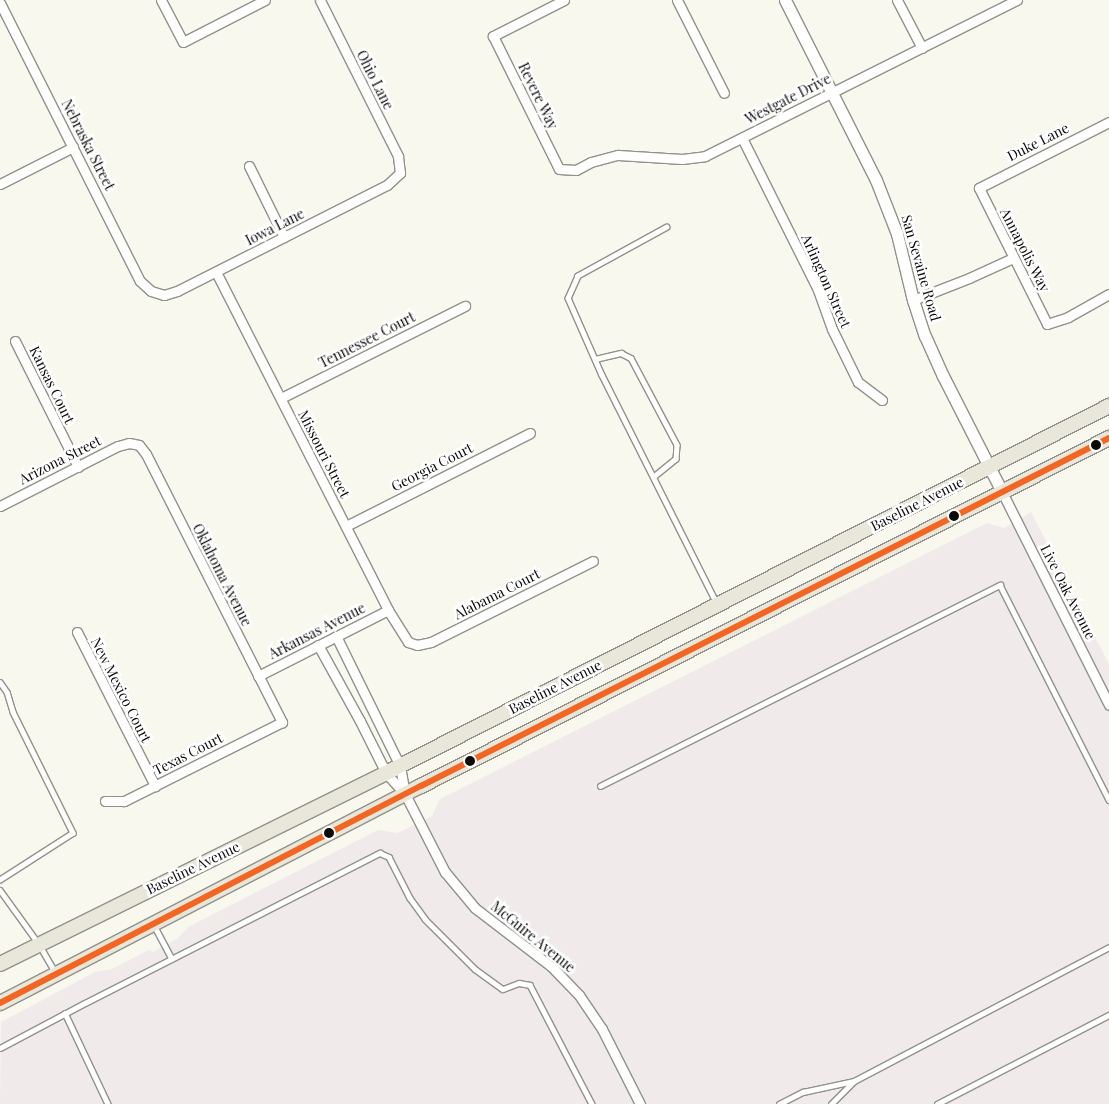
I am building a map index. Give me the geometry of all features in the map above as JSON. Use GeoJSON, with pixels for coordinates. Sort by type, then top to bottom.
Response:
{"type":"FeatureCollection","features":[{"type":"Feature","properties":{"kind":"main road","name":"Baseline Avenue"},"geometry":{"type":"LineString","coordinates":[[0,964],[400,766],[1109,406]]}},
{"type":"Feature","properties":{"kind":"main road","name":"Baseline Avenue"},"geometry":{"type":"LineString","coordinates":[[0,1003],[405,794],[1109,438]]}},
{"type":"Feature","properties":{"kind":"street"},"geometry":{"type":"LineString","coordinates":[[162,0],[183,42],[265,0]]}},
{"type":"Feature","properties":{"kind":"street","name":"Ohio Lane"},"geometry":{"type":"LineString","coordinates":[[320,0],[398,156],[400,173]]}},
{"type":"Feature","properties":{"kind":"street","name":"Revere Way"},"geometry":{"type":"LineString","coordinates":[[559,170],[493,36],[564,0]]}},
{"type":"Feature","properties":{"kind":"street"},"geometry":{"type":"LineString","coordinates":[[677,0],[724,93]]}},
{"type":"Feature","properties":{"kind":"street","name":"San Sevaine Road"},"geometry":{"type":"LineString","coordinates":[[785,0],[876,180],[897,234],[913,300],[943,376],[1002,492]]}},
{"type":"Feature","properties":{"kind":"street"},"geometry":{"type":"LineString","coordinates":[[897,0],[922,48]]}},
{"type":"Feature","properties":{"kind":"street","name":"Westgate Drive"},"geometry":{"type":"LineString","coordinates":[[559,170],[576,170],[591,162],[618,156],[682,159],[705,156],[1017,0]]}},
{"type":"Feature","properties":{"kind":"street","name":"Nebraska Street"},"geometry":{"type":"LineString","coordinates":[[0,4],[140,281],[157,294]]}},
{"type":"Feature","properties":{"kind":"street","name":"Duke Lane"},"geometry":{"type":"LineString","coordinates":[[979,188],[1109,122]]}},
{"type":"Feature","properties":{"kind":"street","name":"Arlington Street"},"geometry":{"type":"LineString","coordinates":[[742,138],[818,290],[832,329],[858,382],[882,400]]}},
{"type":"Feature","properties":{"kind":"street"},"geometry":{"type":"LineString","coordinates":[[0,184],[73,147]]}},
{"type":"Feature","properties":{"kind":"street"},"geometry":{"type":"LineString","coordinates":[[249,166],[284,237]]}},
{"type":"Feature","properties":{"kind":"street","name":"Iowa Lane"},"geometry":{"type":"LineString","coordinates":[[157,294],[164,295],[177,291],[216,272],[387,185],[400,173]]}},
{"type":"Feature","properties":{"kind":"street","name":"Annapolis Way"},"geometry":{"type":"LineString","coordinates":[[979,188],[1047,324],[1068,317],[1109,294]]}},
{"type":"Feature","properties":{"kind":"street"},"geometry":{"type":"LineString","coordinates":[[913,300],[1013,258]]}},
{"type":"Feature","properties":{"kind":"street","name":"Missouri Street"},"geometry":{"type":"LineString","coordinates":[[216,272],[388,610],[404,638],[412,645]]}},
{"type":"Feature","properties":{"kind":"street","name":"Tennessee Court"},"geometry":{"type":"LineString","coordinates":[[281,398],[465,306]]}},
{"type":"Feature","properties":{"kind":"street","name":"Kansas Court"},"geometry":{"type":"LineString","coordinates":[[15,341],[78,467]]}},
{"type":"Feature","properties":{"kind":"street","name":"Georgia Court"},"geometry":{"type":"LineString","coordinates":[[346,526],[530,433]]}},
{"type":"Feature","properties":{"kind":"street","name":"Arizona Street"},"geometry":{"type":"LineString","coordinates":[[0,506],[124,444],[134,444]]}},
{"type":"Feature","properties":{"kind":"street","name":"Oklahoma Avenue"},"geometry":{"type":"LineString","coordinates":[[134,444],[146,454],[282,722]]}},
{"type":"Feature","properties":{"kind":"street","name":"Live Oak Avenue"},"geometry":{"type":"LineString","coordinates":[[1002,492],[1109,705]]}},
{"type":"Feature","properties":{"kind":"street","name":"Alabama Court"},"geometry":{"type":"LineString","coordinates":[[412,645],[431,642],[592,561]]}},
{"type":"Feature","properties":{"kind":"street","name":"Arkansas Avenue"},"geometry":{"type":"LineString","coordinates":[[258,676],[388,610]]}},
{"type":"Feature","properties":{"kind":"street","name":"New Mexico Court"},"geometry":{"type":"LineString","coordinates":[[77,632],[155,786]]}},
{"type":"Feature","properties":{"kind":"street","name":"McGuire Avenue"},"geometry":{"type":"LineString","coordinates":[[336,636],[400,766],[405,794]]}},
{"type":"Feature","properties":{"kind":"street","name":"McGuire Avenue"},"geometry":{"type":"LineString","coordinates":[[318,646],[360,721],[386,773],[405,794],[438,860],[464,897],[486,918],[561,975],[588,1005],[602,1028],[640,1104]]}},
{"type":"Feature","properties":{"kind":"street","name":"Texas Court"},"geometry":{"type":"LineString","coordinates":[[105,801],[124,802],[282,722]]}},
{"type":"Feature","properties":{"kind":"lane"},"geometry":{"type":"LineString","coordinates":[[667,227],[578,276],[568,298],[595,359],[717,605]]}},
{"type":"Feature","properties":{"kind":"lane"},"geometry":{"type":"LineString","coordinates":[[595,359],[621,353],[631,358],[677,445],[676,458],[654,477]]}},
{"type":"Feature","properties":{"kind":"lane"},"geometry":{"type":"LineString","coordinates":[[600,786],[1000,585],[1109,800]]}},
{"type":"Feature","properties":{"kind":"lane"},"geometry":{"type":"LineString","coordinates":[[0,682],[7,692],[12,712],[73,833],[0,880]]}},
{"type":"Feature","properties":{"kind":"lane"},"geometry":{"type":"LineString","coordinates":[[0,1048],[172,958],[376,855],[385,854],[391,861],[416,908],[460,956],[502,990],[519,983],[530,985],[592,1104]]}},
{"type":"Feature","properties":{"kind":"lane"},"geometry":{"type":"LineString","coordinates":[[0,890],[39,944],[57,974]]}},
{"type":"Feature","properties":{"kind":"lane"},"geometry":{"type":"LineString","coordinates":[[153,924],[172,958]]}},
{"type":"Feature","properties":{"kind":"lane"},"geometry":{"type":"LineString","coordinates":[[779,1104],[803,1092],[854,1080],[1109,947]]}},
{"type":"Feature","properties":{"kind":"lane"},"geometry":{"type":"LineString","coordinates":[[65,1013],[108,1104]]}},
{"type":"Feature","properties":{"kind":"lane"},"geometry":{"type":"LineString","coordinates":[[937,1104],[1109,1015]]}},
{"type":"Feature","properties":{"kind":"lane"},"geometry":{"type":"LineString","coordinates":[[831,1104],[854,1080]]}},
{"type":"Feature","properties":{"kind":"shaded area"},"geometry":{"type":"Polygon","coordinates":[[[1031,512],[1109,664],[1109,1104],[0,1104],[1,1022],[95,972],[112,969],[149,950],[153,952],[177,939],[188,927],[378,830],[398,833],[432,816],[440,799],[987,523],[1004,528],[1031,512]]]}},
{"type":"Feature","properties":{"kind":"transit line"},"geometry":{"type":"LineString","coordinates":[[0,1003],[421,786],[1109,438]]}}]}
